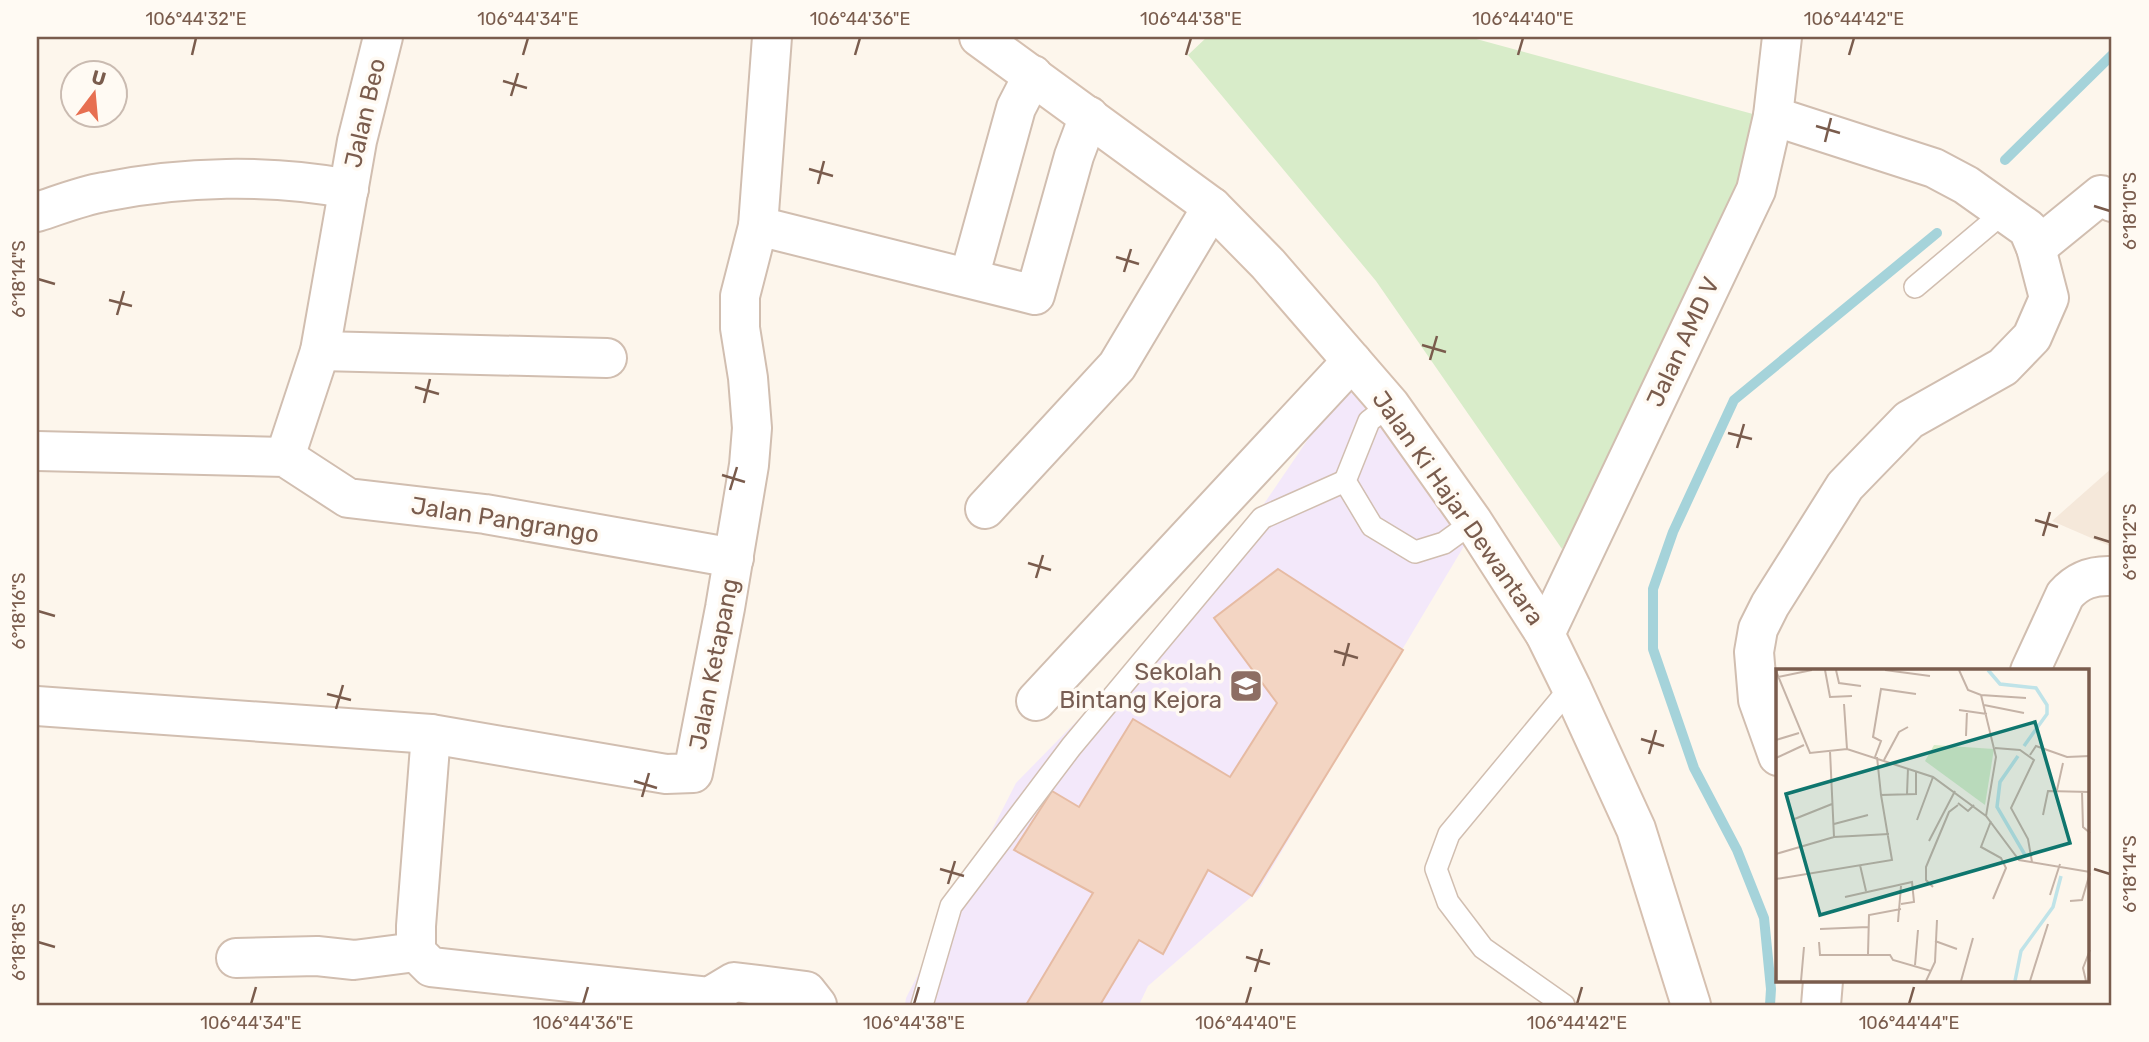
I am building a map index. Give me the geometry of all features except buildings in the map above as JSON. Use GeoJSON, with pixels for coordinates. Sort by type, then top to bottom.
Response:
{"type":"FeatureCollection","features":[{"type":"Feature","properties":{"kind":"street","name":"Jalan Beo"},"geometry":{"type":"LineString","coordinates":[[349,189],[357,141],[383,37]]}},
{"type":"Feature","properties":{"kind":"street","name":"Jalan Ketapang"},"geometry":{"type":"LineString","coordinates":[[37,706],[431,734],[666,774],[693,773],[748,477],[752,428],[740,328],[740,296],[758,226],[772,37]]}},
{"type":"Feature","properties":{"kind":"street","name":"Jalan Ki Hajar Dewantara"},"geometry":{"type":"LineString","coordinates":[[979,37],[1212,207],[1268,264],[1390,405],[1473,522],[1545,635],[1636,830],[1691,1005]]}},
{"type":"Feature","properties":{"kind":"street","name":"Jalan AMD V"},"geometry":{"type":"LineString","coordinates":[[1545,635],[1756,190],[1773,116],[1782,37]]}},
{"type":"Feature","properties":{"kind":"street"},"geometry":{"type":"LineString","coordinates":[[969,278],[1016,108],[1032,75]]}},
{"type":"Feature","properties":{"kind":"street"},"geometry":{"type":"LineString","coordinates":[[758,226],[1035,295],[1074,156],[1089,116]]}},
{"type":"Feature","properties":{"kind":"street"},"geometry":{"type":"LineString","coordinates":[[1773,116],[1934,168],[1966,184],[2028,229],[2036,248],[2049,298],[2032,337],[2003,367],[1909,420],[1845,486],[1770,605],[1758,629],[1754,652],[1758,700],[1776,750]]}},
{"type":"Feature","properties":{"kind":"street"},"geometry":{"type":"LineString","coordinates":[[37,212],[102,192],[165,183],[263,180],[312,182],[349,189],[320,351],[285,457],[37,452]]}},
{"type":"Feature","properties":{"kind":"street"},"geometry":{"type":"LineString","coordinates":[[2036,248],[2109,196]]}},
{"type":"Feature","properties":{"kind":"street"},"geometry":{"type":"LineString","coordinates":[[985,509],[1117,366],[1212,207]]}},
{"type":"Feature","properties":{"kind":"street"},"geometry":{"type":"LineString","coordinates":[[320,351],[607,358]]}},
{"type":"Feature","properties":{"kind":"street"},"geometry":{"type":"LineString","coordinates":[[1036,701],[1352,361]]}},
{"type":"Feature","properties":{"kind":"street","name":"Jalan Pangrango"},"geometry":{"type":"LineString","coordinates":[[285,457],[348,498],[485,514],[734,558]]}},
{"type":"Feature","properties":{"kind":"street"},"geometry":{"type":"LineString","coordinates":[[2031,669],[2065,595],[2071,588],[2093,576],[2112,576]]}},
{"type":"Feature","properties":{"kind":"street"},"geometry":{"type":"LineString","coordinates":[[431,734],[416,926],[416,953],[431,967],[707,1001],[734,982],[806,991],[817,1005]]}},
{"type":"Feature","properties":{"kind":"street"},"geometry":{"type":"LineString","coordinates":[[236,958],[317,956],[354,960],[416,953]]}},
{"type":"Feature","properties":{"kind":"street"},"geometry":{"type":"LineString","coordinates":[[1821,1005],[1823,982]]}},
{"type":"Feature","properties":{"kind":"lane"},"geometry":{"type":"LineString","coordinates":[[1915,287],[2004,212]]}},
{"type":"Feature","properties":{"kind":"lane"},"geometry":{"type":"LineString","coordinates":[[922,1005],[951,905],[1071,747],[1262,518],[1345,481],[1369,421],[1390,405]]}},
{"type":"Feature","properties":{"kind":"lane"},"geometry":{"type":"LineString","coordinates":[[1345,481],[1372,526],[1415,552],[1444,544],[1473,522]]}},
{"type":"Feature","properties":{"kind":"lane"},"geometry":{"type":"LineString","coordinates":[[1564,1005],[1483,948],[1448,902],[1436,869],[1449,834],[1571,687]]}},
{"type":"Feature","properties":{"kind":"shaded area","name":"Sekolah Bintang Kejora"},"geometry":{"type":"Polygon","coordinates":[[[1347,382],[1470,536],[1258,891],[1148,986],[1139,1005],[905,1005],[906,998],[1016,783],[1206,589],[1347,382]]]}},
{"type":"Feature","properties":{"kind":"shaded area"},"geometry":{"type":"Polygon","coordinates":[[[2112,468],[2112,547],[2052,521],[2112,468]]]}},
{"type":"Feature","properties":{"kind":"green space"},"geometry":{"type":"Polygon","coordinates":[[[1207,37],[1469,37],[1764,117],[1718,255],[1562,549],[1376,281],[1188,55],[1207,37]]]}},
{"type":"Feature","properties":{"kind":"waterway"},"geometry":{"type":"LineString","coordinates":[[2005,160],[2112,55]]}},
{"type":"Feature","properties":{"kind":"waterway"},"geometry":{"type":"LineString","coordinates":[[1770,1005],[1764,918],[1737,850],[1694,768],[1653,649],[1653,589],[1673,532],[1734,400],[1937,233]]}},
{"type":"Feature","properties":{"kind":"place","name":"Sekolah Bintang Kejora"},"geometry":{"type":"Point","coordinates":[1246,686]}}]}
